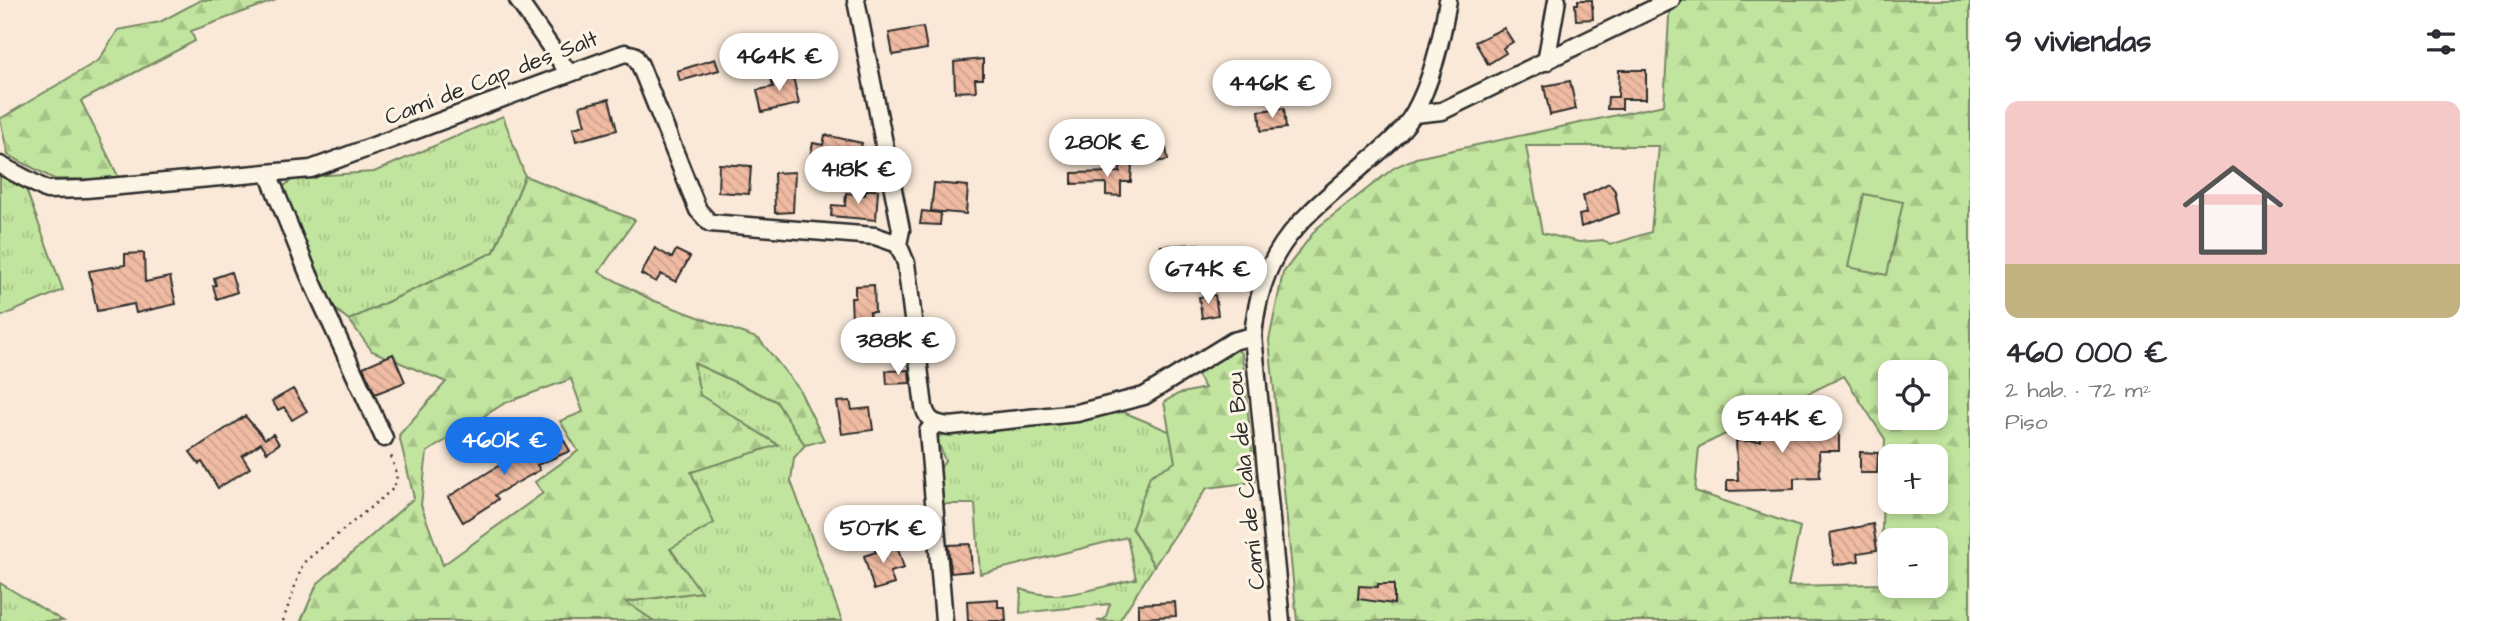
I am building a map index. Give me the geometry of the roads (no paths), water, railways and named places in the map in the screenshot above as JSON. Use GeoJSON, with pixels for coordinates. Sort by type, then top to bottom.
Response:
{"type":"FeatureCollection","features":[{"type":"Feature","properties":{"kind":"street"},"geometry":{"type":"LineString","coordinates":[[518,0],[568,72]]}},
{"type":"Feature","properties":{"kind":"street"},"geometry":{"type":"LineString","coordinates":[[856,0],[901,230],[898,244],[906,262],[924,407],[927,417],[936,424],[959,425],[1077,413],[1144,396],[1233,341],[1253,336],[1262,285],[1272,261],[1295,225],[1383,148],[1414,114],[1433,67],[1448,0]]}},
{"type":"Feature","properties":{"kind":"street"},"geometry":{"type":"LineString","coordinates":[[1546,62],[1557,0]]}},
{"type":"Feature","properties":{"kind":"street"},"geometry":{"type":"LineString","coordinates":[[1414,114],[1442,111],[1671,0]]}},
{"type":"Feature","properties":{"kind":"street","name":"Camí de Cap des Salt"},"geometry":{"type":"LineString","coordinates":[[0,165],[47,190],[311,169],[614,55],[634,55],[698,210],[710,223],[875,236],[898,244]]}},
{"type":"Feature","properties":{"kind":"street"},"geometry":{"type":"LineString","coordinates":[[268,173],[309,275],[384,438]]}},
{"type":"Feature","properties":{"kind":"street","name":"Camí de Cala de Bou"},"geometry":{"type":"LineString","coordinates":[[1253,336],[1281,621]]}},
{"type":"Feature","properties":{"kind":"street"},"geometry":{"type":"LineString","coordinates":[[936,424],[928,431],[944,621]]}}]}
